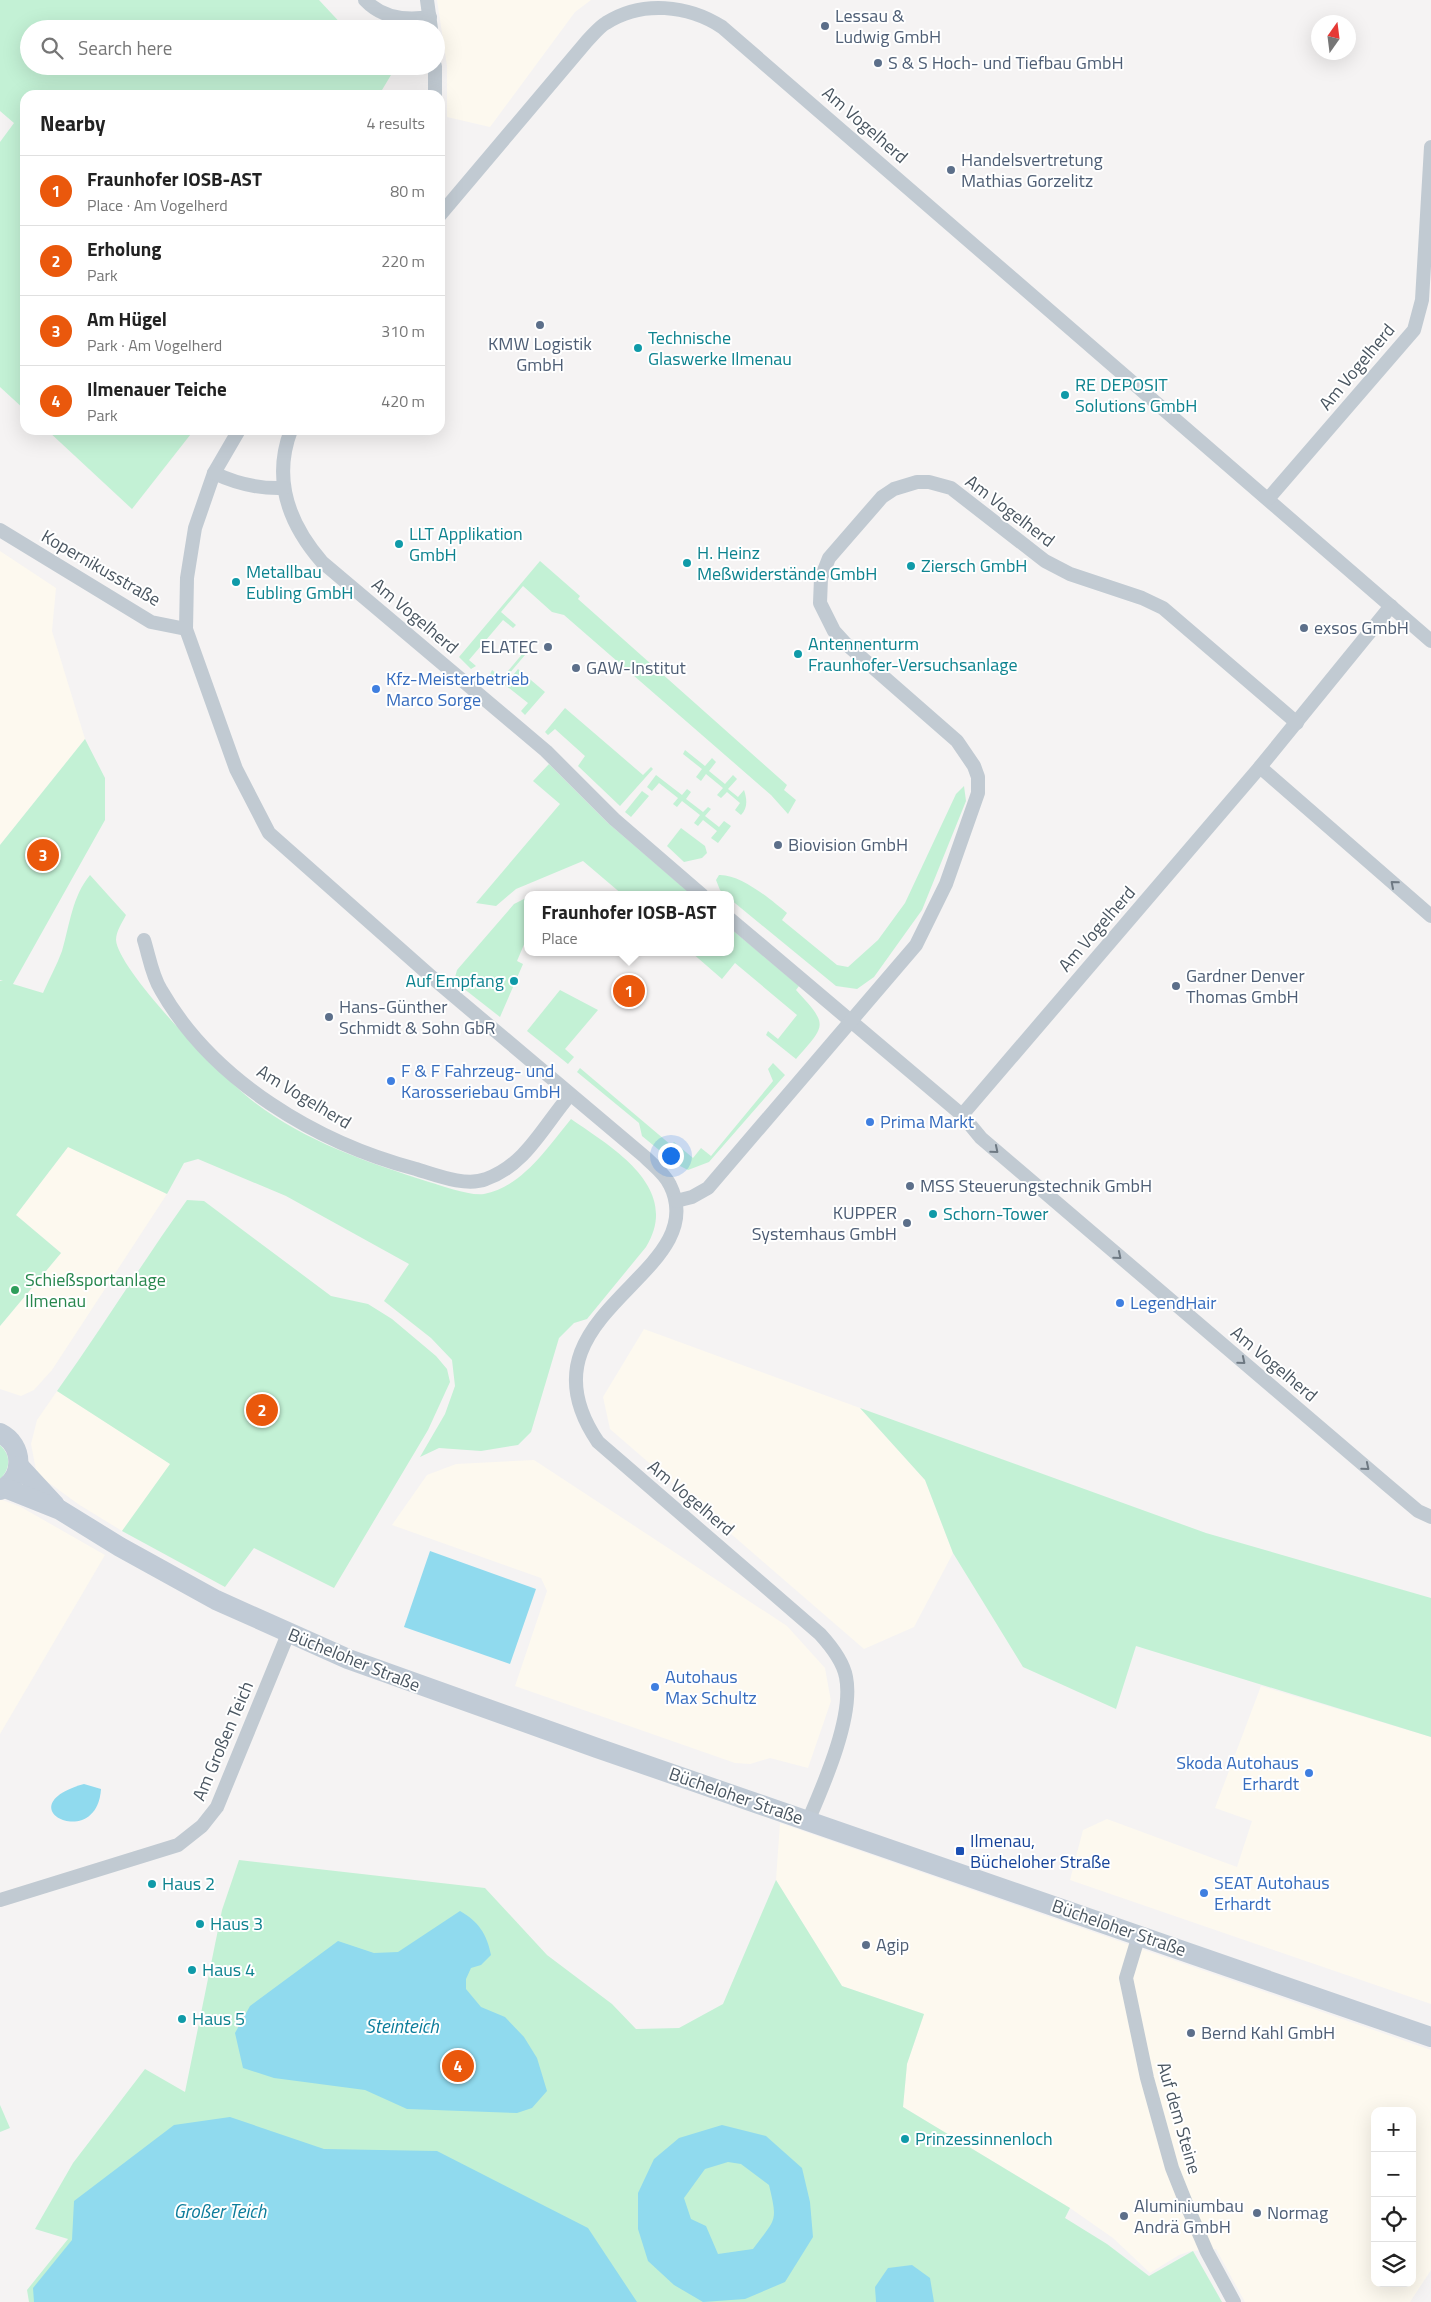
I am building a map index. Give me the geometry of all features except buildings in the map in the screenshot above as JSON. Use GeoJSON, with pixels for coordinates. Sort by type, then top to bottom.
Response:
{"type":"FeatureCollection","features":[{"type":"Feature","properties":{"kind":"main road","name":"Bücheloher Straße"},"geometry":{"type":"LineString","coordinates":[[0,1433],[15,1446],[19,1456],[19,1466],[14,1478],[2,1489],[60,1510],[168,1574],[288,1634],[436,1692],[1431,2037]]}},
{"type":"Feature","properties":{"kind":"main road","name":"Bücheloher Straße"},"geometry":{"type":"LineString","coordinates":[[19,1466],[60,1510]]}},
{"type":"Feature","properties":{"kind":"street"},"geometry":{"type":"LineString","coordinates":[[365,0],[374,9],[389,16],[422,20]]}},
{"type":"Feature","properties":{"kind":"street"},"geometry":{"type":"LineString","coordinates":[[427,0],[430,20]]}},
{"type":"Feature","properties":{"kind":"street","name":"Am Vogelherd"},"geometry":{"type":"LineString","coordinates":[[445,209],[587,41],[606,23],[631,12],[655,8],[682,8],[703,15],[722,27],[1431,641]]}},
{"type":"Feature","properties":{"kind":"street"},"geometry":{"type":"LineString","coordinates":[[435,75],[436,90]]}},
{"type":"Feature","properties":{"kind":"street","name":"Am Vogelherd"},"geometry":{"type":"LineString","coordinates":[[1268,499],[1414,330],[1422,300],[1431,147]]}},
{"type":"Feature","properties":{"kind":"street"},"geometry":{"type":"LineString","coordinates":[[186,629],[187,578],[195,528],[214,473],[236,435]]}},
{"type":"Feature","properties":{"kind":"street","name":"Am Vogelherd"},"geometry":{"type":"LineString","coordinates":[[289,435],[283,462],[284,488],[290,516],[304,540],[322,562],[546,751],[614,819],[697,891]]}},
{"type":"Feature","properties":{"kind":"street"},"geometry":{"type":"LineString","coordinates":[[214,473],[229,480],[271,488],[284,488]]}},
{"type":"Feature","properties":{"kind":"street","name":"Am Vogelherd"},"geometry":{"type":"LineString","coordinates":[[676,1201],[692,1197],[708,1188],[916,945],[946,884],[978,793],[978,777],[974,766],[957,741],[849,647],[834,631],[820,603],[821,578],[829,558],[882,497],[907,484],[917,482],[929,482],[951,488],[1045,561],[1070,574],[1142,598],[1163,608],[1297,723]]}},
{"type":"Feature","properties":{"kind":"street","name":"Kopernikusstraße"},"geometry":{"type":"LineString","coordinates":[[0,530],[151,622],[186,629]]}},
{"type":"Feature","properties":{"kind":"street","name":"Am Vogelherd"},"geometry":{"type":"LineString","coordinates":[[962,1115],[1260,767],[1391,606]]}},
{"type":"Feature","properties":{"kind":"street","name":"Am Vogelherd"},"geometry":{"type":"LineString","coordinates":[[186,629],[236,769],[269,833],[435,980],[659,1171],[670,1184],[676,1201],[675,1228],[655,1258],[599,1323],[582,1346],[576,1361],[575,1376],[579,1407],[598,1442],[802,1616],[825,1639],[844,1668],[847,1689],[846,1715],[808,1821]]}},
{"type":"Feature","properties":{"kind":"street"},"geometry":{"type":"LineString","coordinates":[[1260,767],[1431,916]]}},
{"type":"Feature","properties":{"kind":"street","name":"Am Vogelherd"},"geometry":{"type":"LineString","coordinates":[[734,922],[962,1115],[981,1138],[1386,1484],[1431,1518]]}},
{"type":"Feature","properties":{"kind":"street","name":"Am Vogelherd"},"geometry":{"type":"LineString","coordinates":[[144,940],[160,989],[179,1017],[200,1042],[232,1074],[262,1097],[329,1138],[390,1162],[464,1181],[485,1180],[509,1168],[530,1148],[570,1095]]}},
{"type":"Feature","properties":{"kind":"street","name":"Am Großen Teich"},"geometry":{"type":"LineString","coordinates":[[0,1900],[178,1844],[202,1826],[217,1807],[288,1634]]}},
{"type":"Feature","properties":{"kind":"street","name":"Auf dem Steine"},"geometry":{"type":"LineString","coordinates":[[1139,1935],[1126,1978],[1147,2078],[1168,2155],[1184,2200],[1207,2252],[1234,2302]]}},
{"type":"Feature","properties":{"kind":"shaded area"},"geometry":{"type":"Polygon","coordinates":[[[437,0],[591,0],[575,12],[490,127],[447,117],[445,20],[440,20],[437,0]]]}},
{"type":"Feature","properties":{"kind":"shaded area"},"geometry":{"type":"Polygon","coordinates":[[[0,551],[56,588],[52,631],[85,739],[0,845],[0,551]]]}},
{"type":"Feature","properties":{"kind":"shaded area"},"geometry":{"type":"Polygon","coordinates":[[[68,1147],[167,1194],[52,1370],[34,1390],[21,1396],[0,1389],[0,1326],[61,1253],[16,1215],[68,1147]]]}},
{"type":"Feature","properties":{"kind":"shaded area"},"geometry":{"type":"Polygon","coordinates":[[[644,1329],[860,1408],[925,1480],[953,1553],[914,1627],[864,1649],[610,1429],[603,1397],[644,1329]]]}},
{"type":"Feature","properties":{"kind":"shaded area"},"geometry":{"type":"Polygon","coordinates":[[[57,1391],[171,1464],[122,1531],[78,1504],[45,1480],[36,1470],[31,1444],[37,1420],[57,1391]]]}},
{"type":"Feature","properties":{"kind":"shaded area"},"geometry":{"type":"Polygon","coordinates":[[[534,1460],[787,1626],[825,1668],[831,1701],[808,1768],[770,1758],[750,1764],[735,1763],[515,1686],[547,1591],[541,1578],[392,1525],[427,1475],[456,1464],[534,1460]]]}},
{"type":"Feature","properties":{"kind":"shaded area"},"geometry":{"type":"Polygon","coordinates":[[[0,1499],[21,1507],[105,1555],[0,1734],[0,1499]]]}},
{"type":"Feature","properties":{"kind":"shaded area"},"geometry":{"type":"Polygon","coordinates":[[[1261,1686],[1431,1737],[1431,2004],[1070,1880],[1083,1830],[1107,1819],[1237,1867],[1252,1821],[1215,1808],[1261,1686]]]}},
{"type":"Feature","properties":{"kind":"shaded area"},"geometry":{"type":"Polygon","coordinates":[[[780,1823],[1431,2050],[1431,2270],[1410,2302],[1245,2302],[1216,2249],[1191,2251],[1179,2255],[1150,2273],[1113,2238],[1070,2208],[903,2107],[907,2064],[924,2014],[842,1986],[776,1880],[780,1823]]]}},
{"type":"Feature","properties":{"kind":"green space"},"geometry":{"type":"Polygon","coordinates":[[[0,0],[319,0],[338,20],[20,20],[20,75],[391,75],[382,90],[20,90],[20,405],[0,387],[0,142],[14,123],[0,111],[0,0]]]}},
{"type":"Feature","properties":{"kind":"green space"},"geometry":{"type":"Polygon","coordinates":[[[52,435],[190,435],[132,509],[52,435]]]}},
{"type":"Feature","properties":{"kind":"green space"},"geometry":{"type":"Polygon","coordinates":[[[540,561],[580,596],[578,599],[787,785],[784,790],[796,800],[788,814],[771,795],[564,615],[552,612],[523,586],[501,612],[516,625],[513,628],[503,620],[469,660],[476,666],[471,669],[459,657],[540,561]]]}},
{"type":"Feature","properties":{"kind":"green space"},"geometry":{"type":"Polygon","coordinates":[[[529,646],[531,648],[502,682],[496,677],[490,684],[487,681],[492,670],[502,678],[529,646]]]}},
{"type":"Feature","properties":{"kind":"green space"},"geometry":{"type":"Polygon","coordinates":[[[518,669],[545,692],[525,715],[521,711],[528,703],[505,685],[518,669]]]}},
{"type":"Feature","properties":{"kind":"green space"},"geometry":{"type":"Polygon","coordinates":[[[565,708],[643,775],[651,767],[653,769],[620,806],[578,766],[585,756],[555,729],[548,735],[545,732],[565,708]]]}},
{"type":"Feature","properties":{"kind":"green space"},"geometry":{"type":"Polygon","coordinates":[[[85,739],[105,778],[105,820],[13,984],[43,993],[62,951],[75,902],[90,875],[126,915],[118,930],[116,940],[121,955],[153,999],[175,1025],[240,1090],[254,1102],[295,1129],[338,1150],[383,1167],[449,1188],[484,1194],[498,1190],[522,1175],[571,1119],[623,1157],[638,1172],[649,1188],[655,1206],[655,1226],[646,1247],[587,1319],[574,1323],[559,1338],[531,1432],[518,1445],[481,1451],[439,1448],[420,1457],[445,1414],[455,1386],[452,1360],[431,1338],[384,1301],[409,1264],[286,1196],[198,1159],[184,1163],[167,1194],[68,1147],[16,1215],[61,1253],[0,1326],[0,981],[3,981],[0,980],[0,845],[85,739]]]}},
{"type":"Feature","properties":{"kind":"green space"},"geometry":{"type":"Polygon","coordinates":[[[685,750],[705,766],[712,758],[716,762],[709,771],[725,784],[733,775],[737,779],[728,789],[738,797],[744,790],[746,803],[741,815],[735,810],[740,803],[727,792],[721,798],[717,795],[723,788],[706,774],[701,781],[696,777],[702,769],[683,754],[685,750]]]}},
{"type":"Feature","properties":{"kind":"green space"},"geometry":{"type":"Polygon","coordinates":[[[549,764],[608,823],[687,891],[618,891],[583,861],[516,889],[496,906],[476,903],[560,804],[533,781],[549,764]]]}},
{"type":"Feature","properties":{"kind":"green space"},"geometry":{"type":"Polygon","coordinates":[[[656,775],[682,795],[687,789],[691,792],[686,799],[703,812],[708,807],[711,809],[705,816],[719,827],[724,821],[731,826],[718,843],[711,838],[717,831],[703,820],[698,826],[694,823],[700,815],[682,801],[677,807],[673,804],[678,798],[659,783],[652,791],[647,787],[656,775]]]}},
{"type":"Feature","properties":{"kind":"green space"},"geometry":{"type":"Polygon","coordinates":[[[964,786],[966,801],[922,910],[874,977],[857,989],[836,986],[734,902],[734,891],[721,891],[716,880],[719,875],[728,876],[746,883],[787,913],[782,920],[837,965],[848,967],[878,940],[905,903],[956,794],[964,786]]]}},
{"type":"Feature","properties":{"kind":"green space"},"geometry":{"type":"Polygon","coordinates":[[[642,791],[649,796],[631,817],[625,812],[642,791]]]}},
{"type":"Feature","properties":{"kind":"green space"},"geometry":{"type":"Polygon","coordinates":[[[681,828],[705,846],[707,853],[702,858],[684,862],[667,846],[681,828]]]}},
{"type":"Feature","properties":{"kind":"green space"},"geometry":{"type":"Polygon","coordinates":[[[524,899],[524,944],[517,961],[523,964],[500,1017],[454,981],[457,970],[514,904],[524,899]]]}},
{"type":"Feature","properties":{"kind":"green space"},"geometry":{"type":"Polygon","coordinates":[[[734,931],[799,986],[796,990],[814,1011],[820,1024],[814,1038],[796,1059],[766,1035],[768,1031],[778,1039],[797,1015],[735,963],[722,979],[696,956],[734,956],[734,931]]]}},
{"type":"Feature","properties":{"kind":"green space"},"geometry":{"type":"Polygon","coordinates":[[[560,990],[598,1010],[565,1049],[574,1057],[568,1064],[527,1031],[560,990]]]}},
{"type":"Feature","properties":{"kind":"green space"},"geometry":{"type":"Polygon","coordinates":[[[773,1063],[785,1075],[709,1162],[688,1170],[676,1164],[642,1136],[639,1123],[577,1072],[580,1068],[671,1145],[674,1142],[693,1158],[701,1148],[711,1156],[773,1081],[768,1069],[773,1063]]]}},
{"type":"Feature","properties":{"kind":"green space"},"geometry":{"type":"Polygon","coordinates":[[[187,1200],[204,1201],[331,1296],[368,1304],[392,1319],[436,1356],[447,1369],[450,1382],[428,1430],[334,1588],[254,1548],[225,1587],[122,1531],[170,1464],[57,1391],[187,1200]]]}},
{"type":"Feature","properties":{"kind":"green space"},"geometry":{"type":"Polygon","coordinates":[[[860,1408],[1206,1533],[1431,1598],[1431,1737],[1136,1646],[1116,1709],[1023,1667],[953,1553],[925,1480],[860,1408]]]}},
{"type":"Feature","properties":{"kind":"green space"},"geometry":{"type":"Polygon","coordinates":[[[0,1445],[8,1457],[8,1466],[0,1479],[0,1445]]]}},
{"type":"Feature","properties":{"kind":"green space"},"geometry":{"type":"Polygon","coordinates":[[[239,1860],[485,1888],[547,1955],[612,2004],[636,2029],[679,2028],[723,2004],[776,1880],[842,1986],[924,2014],[907,2064],[903,2107],[1070,2208],[1065,2218],[1107,2244],[1149,2276],[1193,2251],[1222,2302],[29,2302],[27,2290],[68,2239],[35,2229],[73,2163],[145,2069],[185,2092],[222,1910],[239,1860]]]}},
{"type":"Feature","properties":{"kind":"green space"},"geometry":{"type":"Polygon","coordinates":[[[0,2105],[10,2128],[0,2132],[0,2105]]]}},
{"type":"Feature","properties":{"kind":"water"},"geometry":{"type":"Polygon","coordinates":[[[430,1551],[536,1589],[510,1664],[404,1627],[430,1551]]]}},
{"type":"Feature","properties":{"kind":"water"},"geometry":{"type":"Polygon","coordinates":[[[84,1784],[101,1789],[96,1808],[85,1818],[73,1822],[61,1819],[53,1813],[52,1803],[61,1793],[84,1784]]]}},
{"type":"Feature","properties":{"kind":"water","name":"Steinteich"},"geometry":{"type":"Polygon","coordinates":[[[460,1911],[472,1919],[481,1929],[491,1955],[481,1965],[471,1968],[466,1979],[466,1989],[481,2007],[505,2017],[524,2037],[537,2058],[547,2091],[532,2108],[517,2113],[407,2109],[365,2090],[274,2078],[243,2068],[235,2033],[250,2006],[338,1941],[374,1953],[398,1952],[460,1911]]]}},
{"type":"Feature","properties":{"kind":"water","name":"Großer Teich"},"geometry":{"type":"Polygon","coordinates":[[[230,2117],[324,2149],[437,2151],[588,2228],[637,2302],[34,2302],[33,2288],[72,2240],[74,2201],[174,2125],[230,2117]]]}},
{"type":"Feature","properties":{"kind":"water"},"geometry":{"type":"Polygon","coordinates":[[[722,2125],[766,2136],[802,2168],[810,2202],[813,2237],[785,2282],[745,2299],[703,2302],[674,2285],[648,2261],[638,2229],[638,2193],[654,2159],[679,2138],[722,2125]],[[728,2162],[705,2169],[684,2198],[691,2219],[706,2226],[718,2254],[753,2249],[773,2220],[774,2207],[769,2185],[741,2164],[728,2162]]]}},
{"type":"Feature","properties":{"kind":"water"},"geometry":{"type":"Polygon","coordinates":[[[912,2265],[930,2278],[934,2302],[876,2302],[875,2287],[888,2268],[912,2265]]]}},
{"type":"Feature","properties":{"kind":"place","name":"Lessau & Ludwig GmbH"},"geometry":{"type":"Point","coordinates":[825,26]}},
{"type":"Feature","properties":{"kind":"place","name":"S & S Hoch- und Tiefbau GmbH"},"geometry":{"type":"Point","coordinates":[878,63]}},
{"type":"Feature","properties":{"kind":"place","name":"Handelsvertretung Mathias Gorzelitz"},"geometry":{"type":"Point","coordinates":[951,170]}},
{"type":"Feature","properties":{"kind":"place","name":"KMW Logistik GmbH"},"geometry":{"type":"Point","coordinates":[540,325]}},
{"type":"Feature","properties":{"kind":"place","name":"Technische Glaswerke Ilmenau"},"geometry":{"type":"Point","coordinates":[638,348]}},
{"type":"Feature","properties":{"kind":"place","name":"RE DEPOSIT Solutions GmbH"},"geometry":{"type":"Point","coordinates":[1065,395]}},
{"type":"Feature","properties":{"kind":"place","name":"LLT Applikation GmbH"},"geometry":{"type":"Point","coordinates":[399,544]}},
{"type":"Feature","properties":{"kind":"place","name":"H. Heinz Meßwiderstände GmbH"},"geometry":{"type":"Point","coordinates":[687,563]}},
{"type":"Feature","properties":{"kind":"place","name":"Ziersch GmbH"},"geometry":{"type":"Point","coordinates":[911,566]}},
{"type":"Feature","properties":{"kind":"place","name":"Metallbau Eubling GmbH"},"geometry":{"type":"Point","coordinates":[236,582]}},
{"type":"Feature","properties":{"kind":"place","name":"exsos GmbH"},"geometry":{"type":"Point","coordinates":[1304,628]}},
{"type":"Feature","properties":{"kind":"place","name":"ELATEC"},"geometry":{"type":"Point","coordinates":[548,647]}},
{"type":"Feature","properties":{"kind":"place","name":"Antennenturm Fraunhofer-Versuchsanlage"},"geometry":{"type":"Point","coordinates":[798,654]}},
{"type":"Feature","properties":{"kind":"place","name":"GAW-Institut"},"geometry":{"type":"Point","coordinates":[576,668]}},
{"type":"Feature","properties":{"kind":"place","name":"Kfz-Meisterbetrieb Marco Sorge"},"geometry":{"type":"Point","coordinates":[376,689]}},
{"type":"Feature","properties":{"kind":"place","name":"Biovision GmbH"},"geometry":{"type":"Point","coordinates":[778,845]}},
{"type":"Feature","properties":{"kind":"place","name":"Am Hügel"},"geometry":{"type":"Point","coordinates":[43,855]}},
{"type":"Feature","properties":{"kind":"place","name":"Auf Empfang"},"geometry":{"type":"Point","coordinates":[514,981]}},
{"type":"Feature","properties":{"kind":"place","name":"Gardner Denver Thomas GmbH"},"geometry":{"type":"Point","coordinates":[1176,986]}},
{"type":"Feature","properties":{"kind":"place","name":"Fraunhofer IOSB-AST"},"geometry":{"type":"Point","coordinates":[629,991]}},
{"type":"Feature","properties":{"kind":"place","name":"Hans-Günther Schmidt & Sohn GbR"},"geometry":{"type":"Point","coordinates":[329,1017]}},
{"type":"Feature","properties":{"kind":"place","name":"F & F Fahrzeug- und Karosseriebau GmbH"},"geometry":{"type":"Point","coordinates":[391,1081]}},
{"type":"Feature","properties":{"kind":"place","name":"Prima Markt"},"geometry":{"type":"Point","coordinates":[870,1122]}},
{"type":"Feature","properties":{"kind":"place","name":"MSS Steuerungstechnik GmbH"},"geometry":{"type":"Point","coordinates":[910,1186]}},
{"type":"Feature","properties":{"kind":"place","name":"Schorn-Tower"},"geometry":{"type":"Point","coordinates":[933,1214]}},
{"type":"Feature","properties":{"kind":"place","name":"KUPPER Systemhaus GmbH"},"geometry":{"type":"Point","coordinates":[907,1223]}},
{"type":"Feature","properties":{"kind":"place","name":"Schießsportanlage Ilmenau"},"geometry":{"type":"Point","coordinates":[15,1290]}},
{"type":"Feature","properties":{"kind":"place","name":"LegendHair"},"geometry":{"type":"Point","coordinates":[1120,1303]}},
{"type":"Feature","properties":{"kind":"place","name":"Erholung"},"geometry":{"type":"Point","coordinates":[262,1410]}},
{"type":"Feature","properties":{"kind":"place","name":"Autohaus Max Schultz"},"geometry":{"type":"Point","coordinates":[655,1687]}},
{"type":"Feature","properties":{"kind":"place","name":"Skoda Autohaus Erhardt"},"geometry":{"type":"Point","coordinates":[1309,1773]}},
{"type":"Feature","properties":{"kind":"place","name":"Ilmenau, Bücheloher Straße"},"geometry":{"type":"Point","coordinates":[960,1851]}},
{"type":"Feature","properties":{"kind":"place","name":"Haus 2"},"geometry":{"type":"Point","coordinates":[152,1884]}},
{"type":"Feature","properties":{"kind":"place","name":"SEAT Autohaus Erhardt"},"geometry":{"type":"Point","coordinates":[1204,1893]}},
{"type":"Feature","properties":{"kind":"place","name":"Haus 3"},"geometry":{"type":"Point","coordinates":[200,1924]}},
{"type":"Feature","properties":{"kind":"place","name":"Agip"},"geometry":{"type":"Point","coordinates":[866,1945]}},
{"type":"Feature","properties":{"kind":"place","name":"Haus 4"},"geometry":{"type":"Point","coordinates":[192,1970]}},
{"type":"Feature","properties":{"kind":"place","name":"Haus 5"},"geometry":{"type":"Point","coordinates":[182,2019]}},
{"type":"Feature","properties":{"kind":"place","name":"Bernd Kahl GmbH"},"geometry":{"type":"Point","coordinates":[1191,2033]}},
{"type":"Feature","properties":{"kind":"place","name":"Ilmenauer Teiche"},"geometry":{"type":"Point","coordinates":[458,2066]}},
{"type":"Feature","properties":{"kind":"place","name":"Prinzessinnenloch"},"geometry":{"type":"Point","coordinates":[905,2139]}},
{"type":"Feature","properties":{"kind":"place","name":"Normag"},"geometry":{"type":"Point","coordinates":[1257,2213]}},
{"type":"Feature","properties":{"kind":"place","name":"Aluminiumbau Andrä GmbH"},"geometry":{"type":"Point","coordinates":[1124,2216]}}]}
